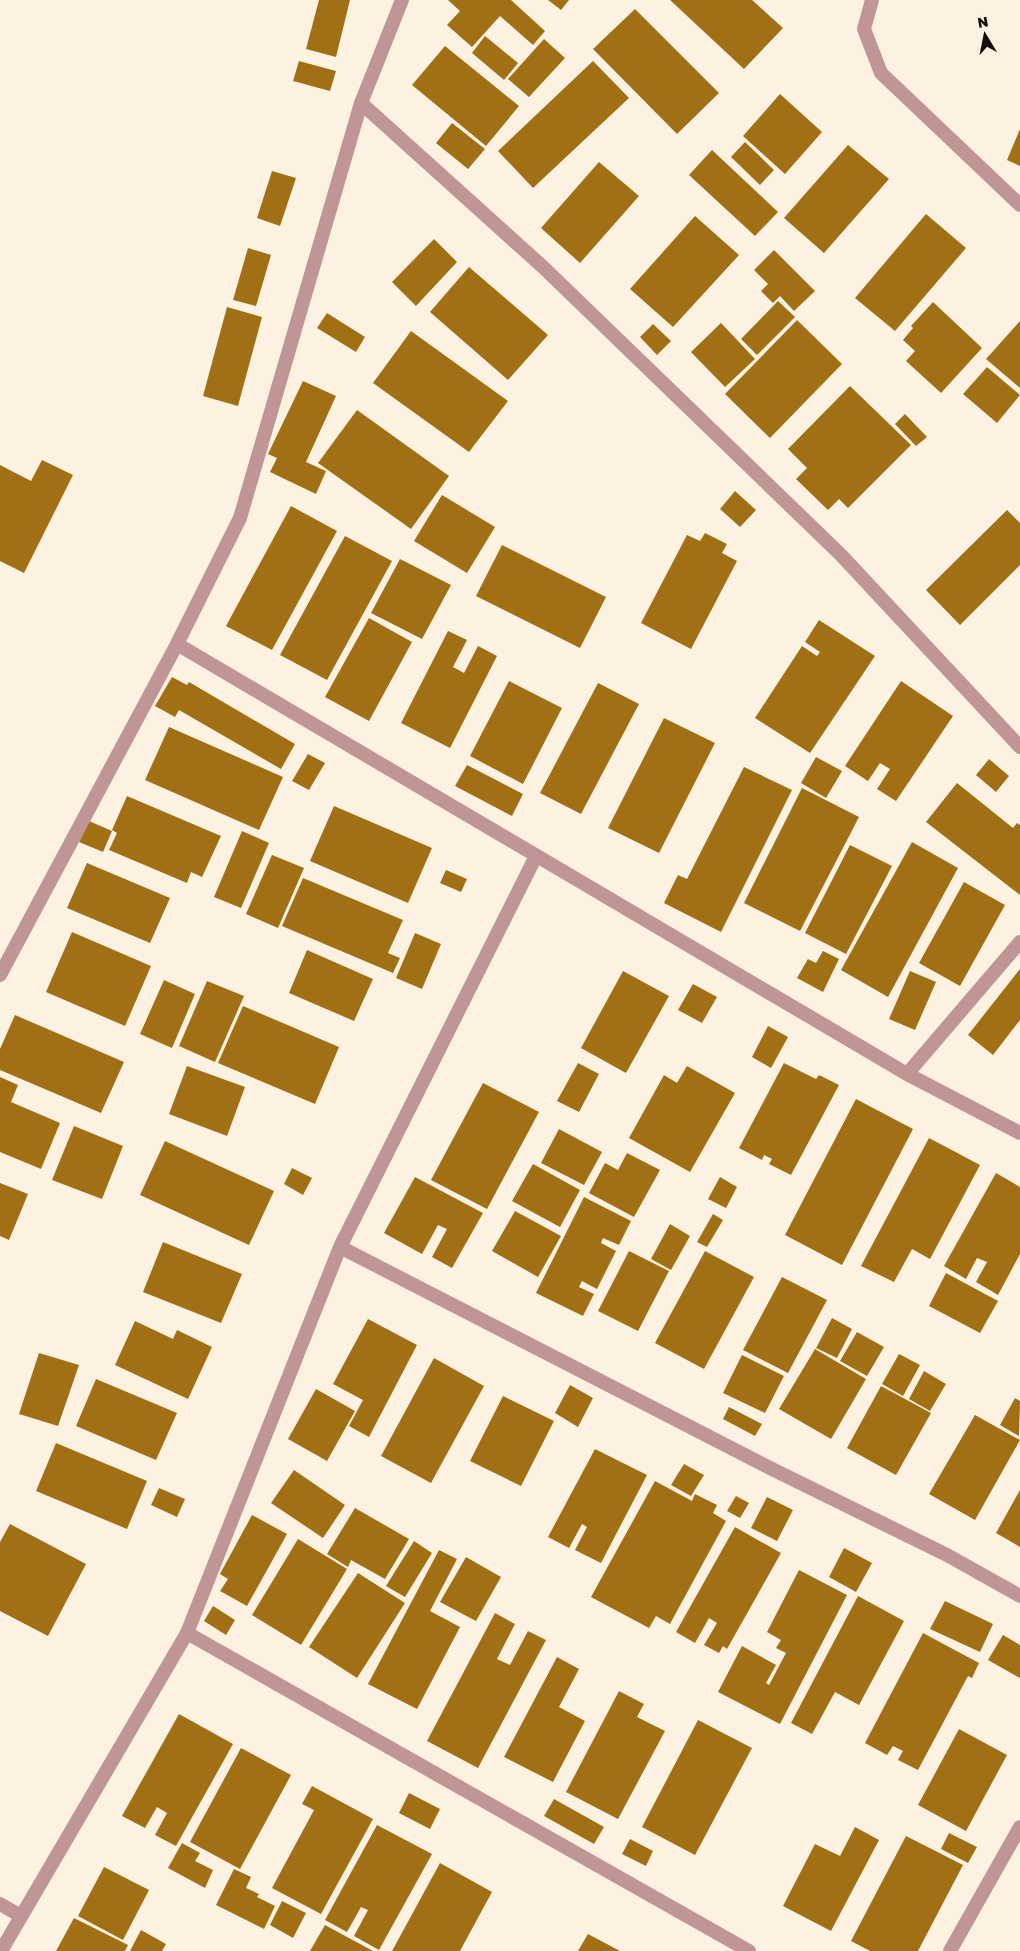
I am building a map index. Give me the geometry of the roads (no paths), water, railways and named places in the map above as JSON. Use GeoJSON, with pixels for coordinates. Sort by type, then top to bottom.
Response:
{"type":"FeatureCollection","features":[{"type":"Feature","properties":{"kind":"street"},"geometry":{"type":"LineString","coordinates":[[0,976],[177,644],[240,518],[361,103],[402,0]]}},
{"type":"Feature","properties":{"kind":"street"},"geometry":{"type":"LineString","coordinates":[[872,0],[864,29],[881,72],[1020,205]]}},
{"type":"Feature","properties":{"kind":"street"},"geometry":{"type":"LineString","coordinates":[[361,103],[543,267],[841,555],[1020,747]]}},
{"type":"Feature","properties":{"kind":"street"},"geometry":{"type":"LineString","coordinates":[[177,644],[907,1074],[1020,1134]]}},
{"type":"Feature","properties":{"kind":"street"},"geometry":{"type":"LineString","coordinates":[[1,1951],[187,1633],[340,1246],[536,856]]}},
{"type":"Feature","properties":{"kind":"street"},"geometry":{"type":"LineString","coordinates":[[907,1074],[1020,942]]}},
{"type":"Feature","properties":{"kind":"street"},"geometry":{"type":"LineString","coordinates":[[340,1246],[772,1469],[947,1554],[1020,1596]]}},
{"type":"Feature","properties":{"kind":"street"},"geometry":{"type":"LineString","coordinates":[[187,1633],[749,1951]]}},
{"type":"Feature","properties":{"kind":"street"},"geometry":{"type":"LineString","coordinates":[[950,1951],[1020,1827]]}},
{"type":"Feature","properties":{"kind":"street"},"geometry":{"type":"LineString","coordinates":[[0,1904],[21,1916]]}}]}
